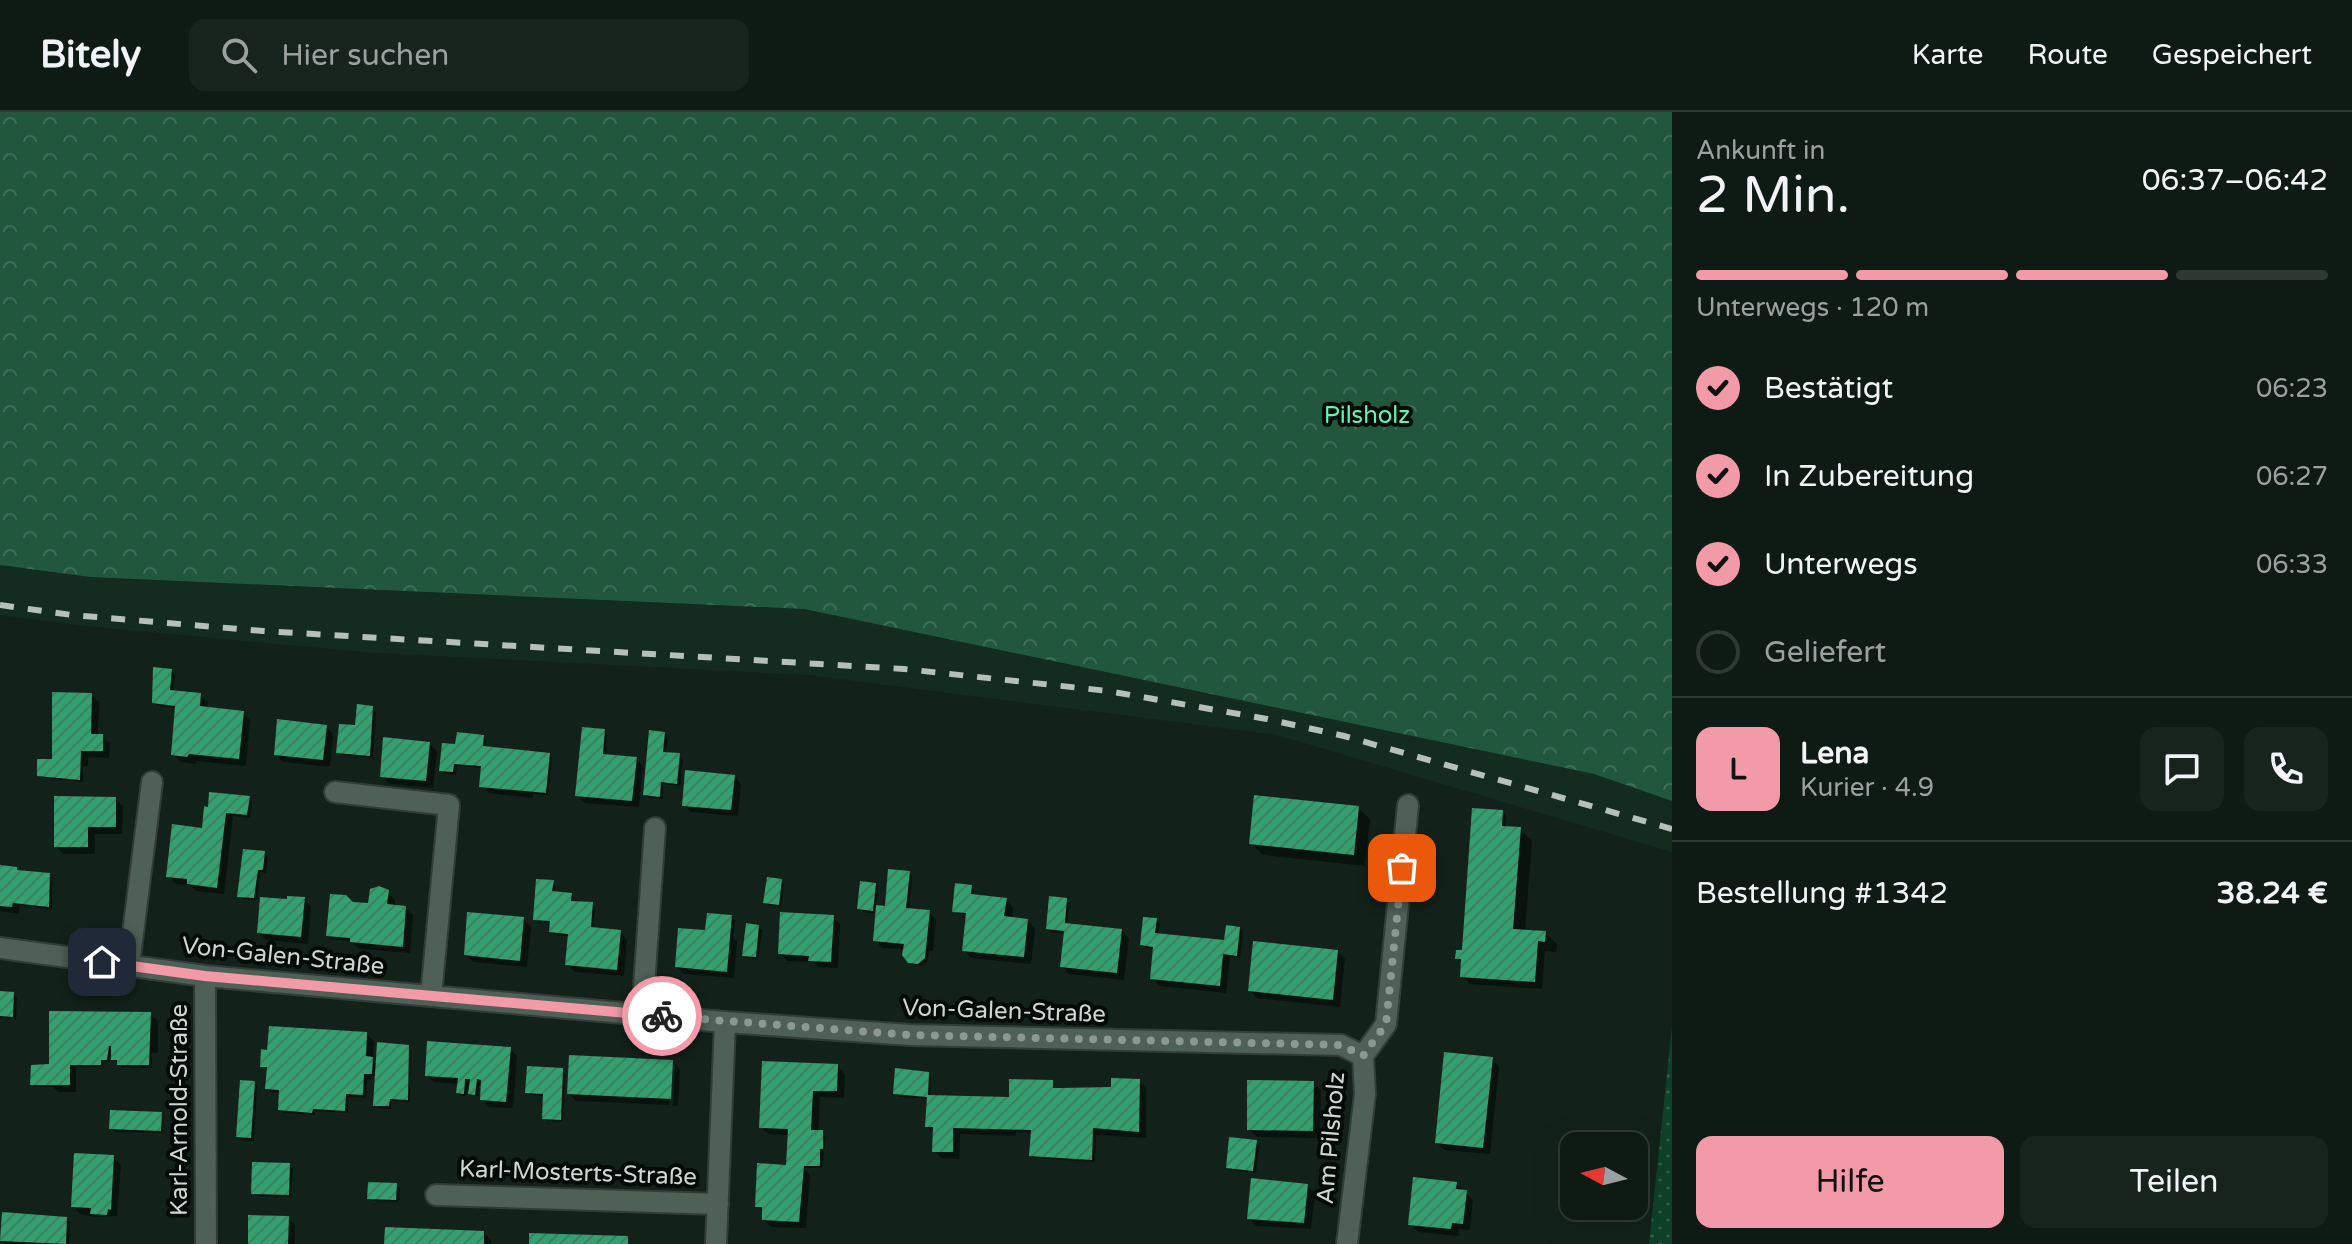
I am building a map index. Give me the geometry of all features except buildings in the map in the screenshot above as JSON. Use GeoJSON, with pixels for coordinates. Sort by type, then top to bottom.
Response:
{"type":"FeatureCollection","features":[{"type":"Feature","properties":{"kind":"street"},"geometry":{"type":"LineString","coordinates":[[129,965],[152,782]]}},
{"type":"Feature","properties":{"kind":"street"},"geometry":{"type":"LineString","coordinates":[[335,792],[449,805],[431,996]]}},
{"type":"Feature","properties":{"kind":"street","name":"Am Pilsholz"},"geometry":{"type":"LineString","coordinates":[[1347,1244],[1365,1094],[1363,1056],[1386,1024],[1408,805]]}},
{"type":"Feature","properties":{"kind":"street"},"geometry":{"type":"LineString","coordinates":[[642,1015],[655,828]]}},
{"type":"Feature","properties":{"kind":"street","name":"Von-Galen-Straße"},"geometry":{"type":"LineString","coordinates":[[0,948],[205,976],[725,1022],[910,1035],[1341,1045],[1363,1056]]}},
{"type":"Feature","properties":{"kind":"street","name":"Karl-Arnold-Straße"},"geometry":{"type":"LineString","coordinates":[[205,976],[206,1244]]}},
{"type":"Feature","properties":{"kind":"street","name":"Karl-Mosterts-Straße"},"geometry":{"type":"LineString","coordinates":[[716,1244],[725,1022]]}},
{"type":"Feature","properties":{"kind":"street","name":"Karl-Mosterts-Straße"},"geometry":{"type":"LineString","coordinates":[[436,1195],[718,1204]]}},
{"type":"Feature","properties":{"kind":"shaded area"},"geometry":{"type":"Polygon","coordinates":[[[0,565],[90,577],[804,609],[1594,774],[1672,801],[1672,852],[1277,735],[808,675],[362,652],[0,615],[0,565]]]}},
{"type":"Feature","properties":{"kind":"green space","name":"Pilsholz"},"geometry":{"type":"Polygon","coordinates":[[[0,112],[1672,112],[1672,801],[1594,774],[804,609],[90,577],[0,565],[0,112]]]}},
{"type":"Feature","properties":{"kind":"green space"},"geometry":{"type":"Polygon","coordinates":[[[1672,1027],[1672,1244],[1649,1244],[1672,1027]]]}},
{"type":"Feature","properties":{"kind":"railway"},"geometry":{"type":"LineString","coordinates":[[0,605],[72,615],[263,631],[904,669],[1108,691],[1344,736],[1672,829]]}},
{"type":"Feature","properties":{"kind":"way so far"},"geometry":{"type":"LineString","coordinates":[[662,1016],[910,1035],[1341,1045],[1363,1056],[1386,1024],[1402,868]]}},
{"type":"Feature","properties":{"kind":"route"},"geometry":{"type":"LineString","coordinates":[[102,962],[205,976],[662,1016]]}}]}
